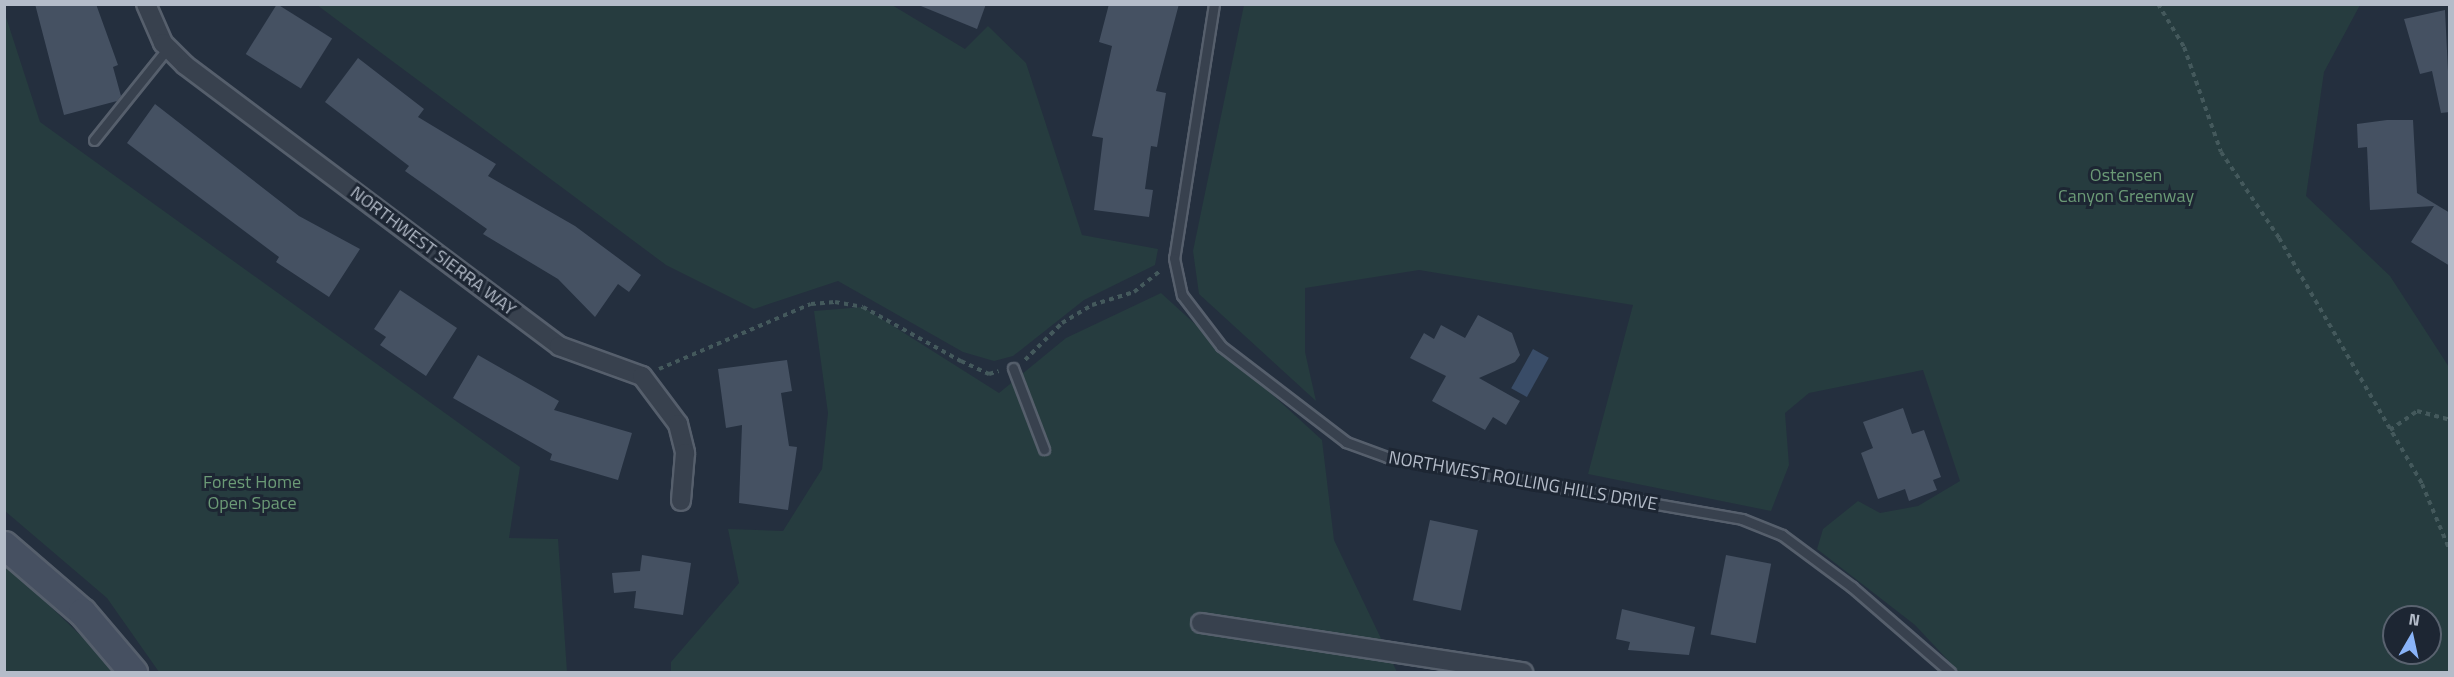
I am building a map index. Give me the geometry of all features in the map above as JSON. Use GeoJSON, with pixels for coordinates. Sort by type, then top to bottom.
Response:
{"type":"FeatureCollection","features":[{"type":"Feature","properties":{"kind":"street","name":"NORTHWEST SIERRA WAY"},"geometry":{"type":"LineString","coordinates":[[146,4],[168,48],[559,346],[642,376]]}},
{"type":"Feature","properties":{"kind":"street"},"geometry":{"type":"LineString","coordinates":[[642,376],[678,424],[685,453],[681,501]]}},
{"type":"Feature","properties":{"kind":"street"},"geometry":{"type":"LineString","coordinates":[[4,545],[82,612],[133,672]]}},
{"type":"Feature","properties":{"kind":"street"},"geometry":{"type":"LineString","coordinates":[[1201,623],[1523,672]]}},
{"type":"Feature","properties":{"kind":"lane","name":"NORTHWEST ROLLING HILLS DRIVE"},"geometry":{"type":"LineString","coordinates":[[1214,4],[1173,258],[1182,295],[1221,346],[1346,442],[1431,468],[1742,519],[1782,535],[1852,587],[1950,672]]}},
{"type":"Feature","properties":{"kind":"lane"},"geometry":{"type":"LineString","coordinates":[[94,140],[168,48]]}},
{"type":"Feature","properties":{"kind":"lane"},"geometry":{"type":"LineString","coordinates":[[1013,368],[1044,449]]}},
{"type":"Feature","properties":{"kind":"path"},"geometry":{"type":"LineString","coordinates":[[2157,4],[2184,47],[2221,152],[2279,238],[2422,484],[2450,551]]}},
{"type":"Feature","properties":{"kind":"path"},"geometry":{"type":"LineString","coordinates":[[642,376],[811,304],[835,302],[863,307],[990,374],[1013,368],[1062,323],[1092,305],[1134,292],[1173,258]]}},
{"type":"Feature","properties":{"kind":"path"},"geometry":{"type":"LineString","coordinates":[[2390,430],[2417,411],[2450,420]]}},
{"type":"Feature","properties":{"kind":"green space"},"geometry":{"type":"Polygon","coordinates":[[[317,5],[892,5],[965,49],[988,26],[1026,63],[1082,235],[1158,249],[1155,265],[1084,300],[1013,356],[994,361],[963,352],[838,281],[754,309],[666,265],[317,5]]]}},
{"type":"Feature","properties":{"kind":"green space","name":"Ostensen Canyon Greenway"},"geometry":{"type":"Polygon","coordinates":[[[1244,5],[2360,5],[2324,72],[2306,196],[2390,276],[2449,367],[2449,672],[1959,672],[1915,625],[1817,549],[1823,529],[1858,501],[1880,513],[1918,506],[1960,481],[1923,370],[1809,393],[1785,413],[1789,465],[1771,511],[1588,474],[1633,305],[1419,270],[1305,288],[1305,352],[1316,401],[1199,294],[1193,251],[1244,5]]]}},
{"type":"Feature","properties":{"kind":"green space","name":"Forest Home Open Space"},"geometry":{"type":"Polygon","coordinates":[[[5,14],[40,122],[520,467],[509,538],[558,539],[567,672],[159,672],[107,598],[5,511],[5,14]]]}},
{"type":"Feature","properties":{"kind":"green space"},"geometry":{"type":"Polygon","coordinates":[[[1161,293],[1322,440],[1334,540],[1397,672],[671,672],[671,662],[739,583],[728,529],[783,531],[822,469],[828,413],[814,311],[863,307],[999,393],[1066,338],[1161,293]]]}},
{"type":"Feature","properties":{"kind":"green space"},"geometry":{"type":"Polygon","coordinates":[[[4,562],[100,654],[118,672],[5,672],[4,562]]]}},
{"type":"Feature","properties":{"kind":"water"},"geometry":{"type":"Polygon","coordinates":[[[1533,349],[1549,358],[1527,397],[1511,388],[1533,349]]]}},
{"type":"Feature","properties":{"kind":"building"},"geometry":{"type":"Polygon","coordinates":[[[35,4],[96,4],[118,65],[113,67],[121,96],[117,101],[64,115],[35,4]]]}},
{"type":"Feature","properties":{"kind":"building"},"geometry":{"type":"Polygon","coordinates":[[[277,4],[332,38],[301,88],[246,54],[277,4]]]}},
{"type":"Feature","properties":{"kind":"building"},"geometry":{"type":"Polygon","coordinates":[[[916,4],[986,4],[977,29],[916,4]]]}},
{"type":"Feature","properties":{"kind":"building"},"geometry":{"type":"Polygon","coordinates":[[[1109,4],[1179,4],[1156,91],[1166,93],[1157,147],[1151,146],[1145,189],[1153,190],[1149,217],[1094,210],[1103,138],[1092,136],[1112,46],[1099,42],[1109,4]]]}},
{"type":"Feature","properties":{"kind":"building"},"geometry":{"type":"Polygon","coordinates":[[[2445,10],[2450,112],[2441,113],[2432,71],[2420,74],[2404,19],[2445,10]]]}},
{"type":"Feature","properties":{"kind":"building"},"geometry":{"type":"Polygon","coordinates":[[[358,58],[424,109],[418,117],[496,164],[488,176],[575,226],[641,275],[629,292],[618,284],[595,317],[558,279],[483,234],[487,229],[405,171],[409,166],[325,102],[358,58]]]}},
{"type":"Feature","properties":{"kind":"building"},"geometry":{"type":"Polygon","coordinates":[[[155,104],[299,216],[360,249],[329,297],[276,262],[279,257],[127,143],[155,104]]]}},
{"type":"Feature","properties":{"kind":"building"},"geometry":{"type":"Polygon","coordinates":[[[2387,120],[2413,120],[2417,193],[2450,213],[2450,266],[2411,242],[2434,206],[2370,210],[2367,147],[2358,148],[2357,124],[2387,120]]]}},
{"type":"Feature","properties":{"kind":"building"},"geometry":{"type":"Polygon","coordinates":[[[400,290],[457,328],[426,376],[380,345],[386,337],[374,329],[400,290]]]}},
{"type":"Feature","properties":{"kind":"building"},"geometry":{"type":"Polygon","coordinates":[[[1478,315],[1512,333],[1520,355],[1515,362],[1479,378],[1520,401],[1506,425],[1493,417],[1485,430],[1432,401],[1446,376],[1410,358],[1424,333],[1434,339],[1441,325],[1465,338],[1478,315]]]}},
{"type":"Feature","properties":{"kind":"building"},"geometry":{"type":"Polygon","coordinates":[[[478,355],[559,401],[554,410],[632,433],[618,480],[550,460],[552,454],[453,398],[478,355]]]}},
{"type":"Feature","properties":{"kind":"building"},"geometry":{"type":"Polygon","coordinates":[[[787,360],[792,391],[781,393],[789,446],[797,447],[788,510],[739,503],[742,425],[726,428],[718,369],[787,360]]]}},
{"type":"Feature","properties":{"kind":"building"},"geometry":{"type":"Polygon","coordinates":[[[1903,408],[1912,434],[1924,430],[1941,477],[1933,480],[1937,490],[1909,501],[1905,489],[1878,499],[1861,453],[1873,448],[1863,422],[1903,408]]]}},
{"type":"Feature","properties":{"kind":"building"},"geometry":{"type":"Polygon","coordinates":[[[1430,520],[1478,530],[1461,610],[1413,600],[1430,520]]]}},
{"type":"Feature","properties":{"kind":"building"},"geometry":{"type":"Polygon","coordinates":[[[642,555],[691,563],[683,615],[634,608],[636,591],[614,593],[612,573],[640,571],[642,555]]]}},
{"type":"Feature","properties":{"kind":"building"},"geometry":{"type":"Polygon","coordinates":[[[1726,555],[1771,564],[1756,643],[1711,635],[1726,555]]]}},
{"type":"Feature","properties":{"kind":"building"},"geometry":{"type":"Polygon","coordinates":[[[1622,609],[1695,627],[1689,655],[1628,650],[1630,642],[1616,639],[1622,609]]]}}]}
